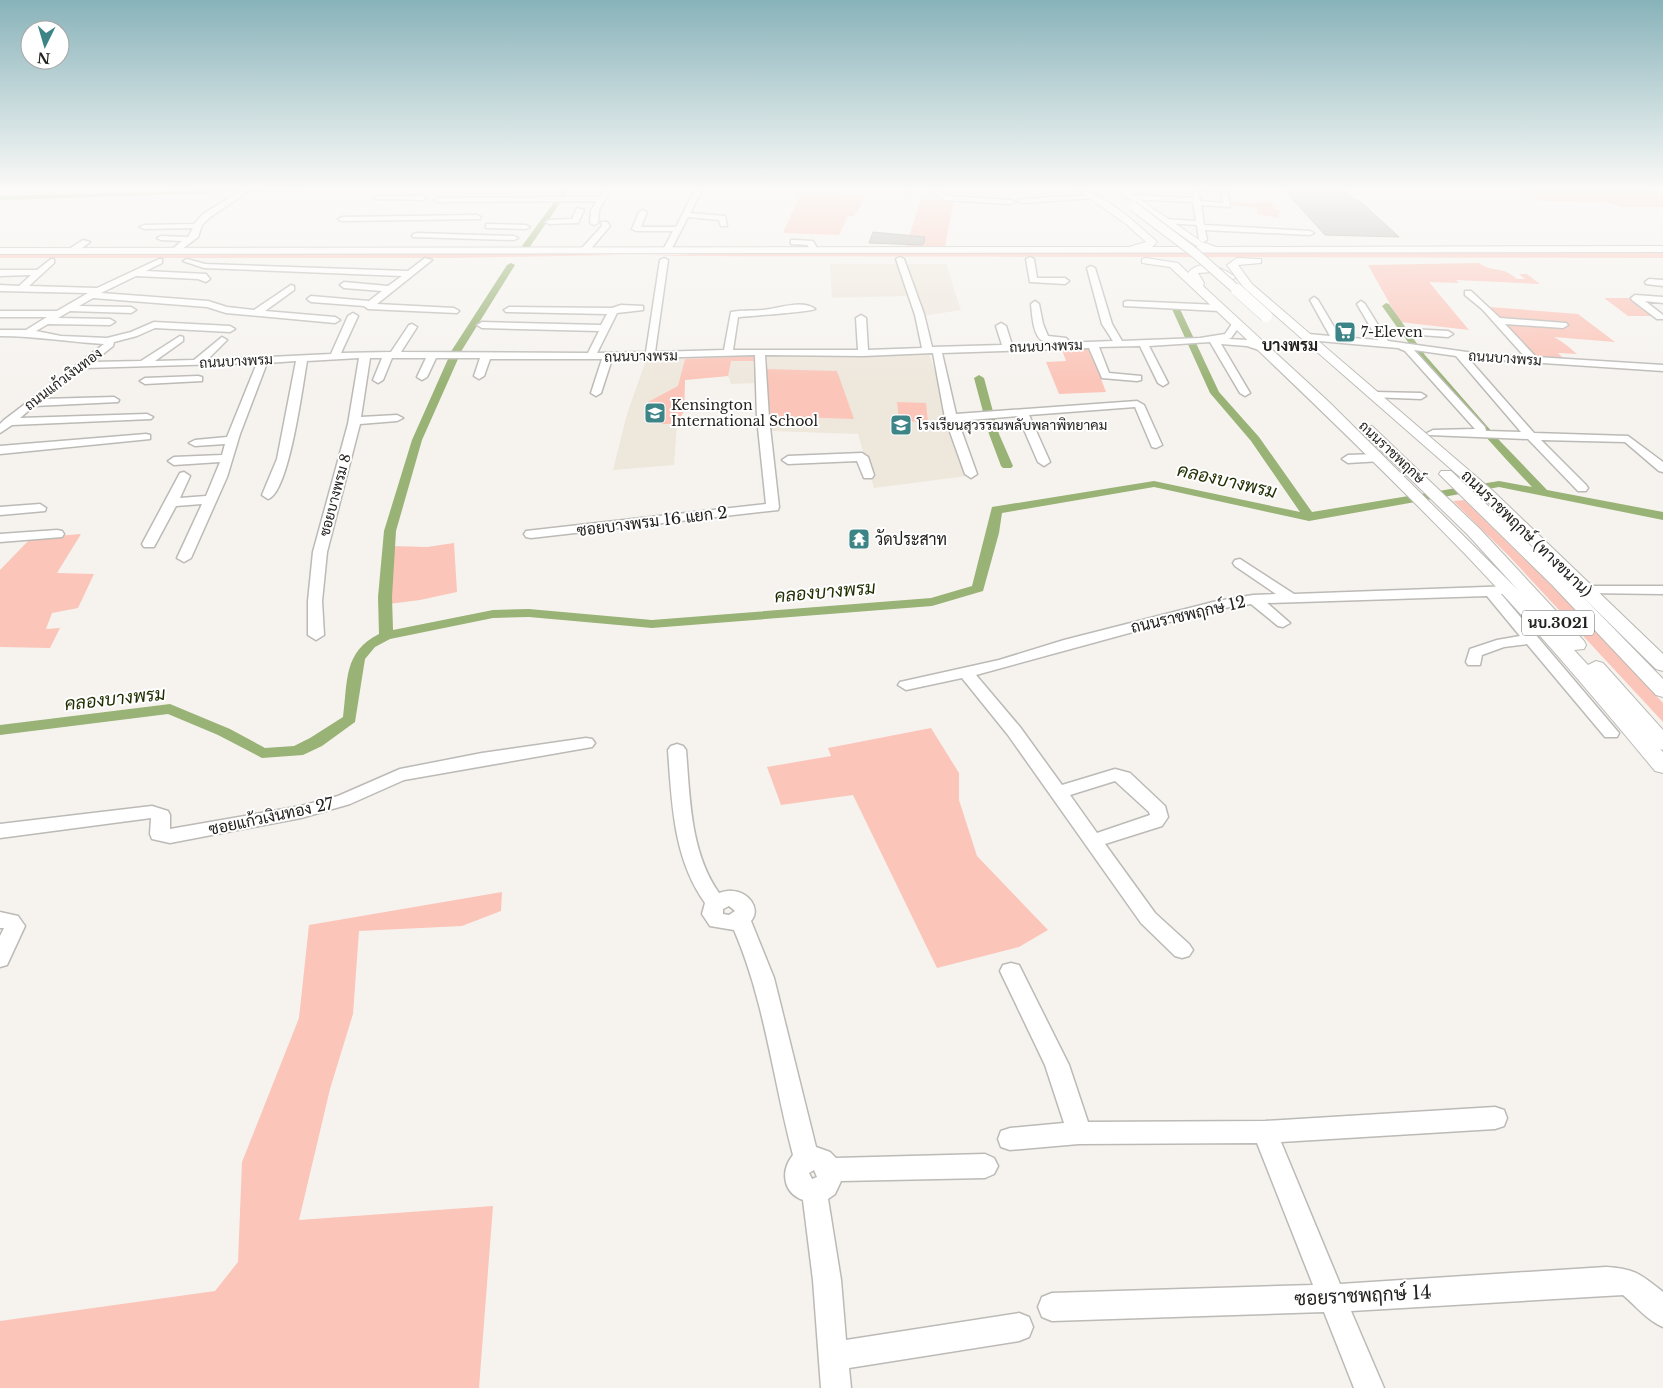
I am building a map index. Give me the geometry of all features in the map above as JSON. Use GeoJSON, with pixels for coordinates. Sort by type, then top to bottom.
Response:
{"type":"FeatureCollection","features":[{"type":"Feature","properties":{"kind":"main road"},"geometry":{"type":"LineString","coordinates":[[526,255],[626,256],[530,255]]}},
{"type":"Feature","properties":{"kind":"main road"},"geometry":{"type":"LineString","coordinates":[[0,261],[428,260],[530,255],[732,255],[900,259],[1663,259]]}},
{"type":"Feature","properties":{"kind":"main road"},"geometry":{"type":"LineString","coordinates":[[732,255],[642,255],[736,255]]}},
{"type":"Feature","properties":{"kind":"main road","name":"ถนนราชพฤกษ์"},"geometry":{"type":"LineString","coordinates":[[1181,255],[1219,308],[1240,319],[1422,479],[1440,509],[1537,599],[1663,743]]}},
{"type":"Feature","properties":{"kind":"main road","name":"ถนนราชพฤกษ์"},"geometry":{"type":"LineString","coordinates":[[1198,255],[1448,476],[1558,581],[1663,690]]}},
{"type":"Feature","properties":{"kind":"main road","name":"ถนนราชพฤกษ์"},"geometry":{"type":"LineString","coordinates":[[1064,259],[1167,262],[1185,276],[1202,283]]}},
{"type":"Feature","properties":{"kind":"main road"},"geometry":{"type":"LineString","coordinates":[[1282,260],[1366,259]]}},
{"type":"Feature","properties":{"kind":"main road","name":"ถนนราชพฤกษ์"},"geometry":{"type":"LineString","coordinates":[[1264,261],[1237,261],[1232,265],[1248,286],[1410,427]]}},
{"type":"Feature","properties":{"kind":"main road"},"geometry":{"type":"LineString","coordinates":[[1202,283],[1199,283],[1193,272],[1206,268],[1220,270],[1236,282],[1248,286]]}},
{"type":"Feature","properties":{"kind":"main road","name":"ถนนราชพฤกษ์"},"geometry":{"type":"LineString","coordinates":[[1240,319],[1265,349],[1378,458]]}},
{"type":"Feature","properties":{"kind":"main road"},"geometry":{"type":"LineString","coordinates":[[1350,389],[1365,395],[1411,432],[1430,437]]}},
{"type":"Feature","properties":{"kind":"main road","name":"ถนนราชพฤกษ์ (ทางขนาน)"},"geometry":{"type":"LineString","coordinates":[[1410,427],[1430,437],[1663,665]]}},
{"type":"Feature","properties":{"kind":"main road","name":"นบ.3021"},"geometry":{"type":"LineString","coordinates":[[1378,458],[1402,482],[1440,509],[1499,590],[1571,658],[1663,766]]}},
{"type":"Feature","properties":{"kind":"street"},"geometry":{"type":"LineString","coordinates":[[650,356],[665,255]]}},
{"type":"Feature","properties":{"kind":"street"},"geometry":{"type":"LineString","coordinates":[[900,259],[932,351],[951,418],[971,474]]}},
{"type":"Feature","properties":{"kind":"street"},"geometry":{"type":"LineString","coordinates":[[1030,259],[1032,280],[1065,282]]}},
{"type":"Feature","properties":{"kind":"street"},"geometry":{"type":"LineString","coordinates":[[31,333],[47,321],[95,293],[159,260]]}},
{"type":"Feature","properties":{"kind":"street"},"geometry":{"type":"LineString","coordinates":[[311,299],[370,304],[428,260]]}},
{"type":"Feature","properties":{"kind":"street"},"geometry":{"type":"LineString","coordinates":[[22,288],[51,261]]}},
{"type":"Feature","properties":{"kind":"street"},"geometry":{"type":"LineString","coordinates":[[187,261],[204,266],[411,274]]}},
{"type":"Feature","properties":{"kind":"street"},"geometry":{"type":"LineString","coordinates":[[1092,268],[1107,324],[1119,343]]}},
{"type":"Feature","properties":{"kind":"street"},"geometry":{"type":"LineString","coordinates":[[0,273],[39,272]]}},
{"type":"Feature","properties":{"kind":"street"},"geometry":{"type":"LineString","coordinates":[[136,273],[206,276],[206,279]]}},
{"type":"Feature","properties":{"kind":"street"},"geometry":{"type":"LineString","coordinates":[[59,290],[74,280]]}},
{"type":"Feature","properties":{"kind":"street"},"geometry":{"type":"LineString","coordinates":[[1649,282],[1663,283]]}},
{"type":"Feature","properties":{"kind":"street"},"geometry":{"type":"LineString","coordinates":[[344,285],[392,289]]}},
{"type":"Feature","properties":{"kind":"street"},"geometry":{"type":"LineString","coordinates":[[0,288],[95,293],[208,304],[220,309],[335,320]]}},
{"type":"Feature","properties":{"kind":"street"},"geometry":{"type":"LineString","coordinates":[[256,313],[291,288]]}},
{"type":"Feature","properties":{"kind":"street"},"geometry":{"type":"LineString","coordinates":[[1468,293],[1485,307],[1533,360]]}},
{"type":"Feature","properties":{"kind":"street"},"geometry":{"type":"LineString","coordinates":[[1660,317],[1635,298],[1663,300]]}},
{"type":"Feature","properties":{"kind":"street"},"geometry":{"type":"LineString","coordinates":[[412,308],[426,299]]}},
{"type":"Feature","properties":{"kind":"street"},"geometry":{"type":"LineString","coordinates":[[1314,300],[1336,339]]}},
{"type":"Feature","properties":{"kind":"street"},"geometry":{"type":"LineString","coordinates":[[370,304],[368,306],[371,307],[412,308],[450,314],[463,304]]}},
{"type":"Feature","properties":{"kind":"street"},"geometry":{"type":"LineString","coordinates":[[1034,304],[1038,324],[1044,338],[1088,340],[1094,344],[1106,376],[1137,378]]}},
{"type":"Feature","properties":{"kind":"street"},"geometry":{"type":"LineString","coordinates":[[1127,304],[1219,308]]}},
{"type":"Feature","properties":{"kind":"street"},"geometry":{"type":"LineString","coordinates":[[1361,304],[1385,344]]}},
{"type":"Feature","properties":{"kind":"street"},"geometry":{"type":"LineString","coordinates":[[70,308],[132,310]]}},
{"type":"Feature","properties":{"kind":"street"},"geometry":{"type":"LineString","coordinates":[[510,310],[613,311],[621,308],[640,308]]}},
{"type":"Feature","properties":{"kind":"street"},"geometry":{"type":"LineString","coordinates":[[728,353],[734,314],[771,312],[781,308],[810,309]]}},
{"type":"Feature","properties":{"kind":"street"},"geometry":{"type":"LineString","coordinates":[[591,356],[613,311]]}},
{"type":"Feature","properties":{"kind":"street"},"geometry":{"type":"LineString","coordinates":[[770,325],[771,312]]}},
{"type":"Feature","properties":{"kind":"street"},"geometry":{"type":"LineString","coordinates":[[0,314],[59,314]]}},
{"type":"Feature","properties":{"kind":"street"},"geometry":{"type":"LineString","coordinates":[[335,356],[352,316]]}},
{"type":"Feature","properties":{"kind":"street"},"geometry":{"type":"LineString","coordinates":[[861,318],[863,353]]}},
{"type":"Feature","properties":{"kind":"street","name":"ถนนบางพรม"},"geometry":{"type":"LineString","coordinates":[[1194,341],[1228,336],[1240,319]]}},
{"type":"Feature","properties":{"kind":"street"},"geometry":{"type":"LineString","coordinates":[[1495,320],[1563,325]]}},
{"type":"Feature","properties":{"kind":"street"},"geometry":{"type":"LineString","coordinates":[[47,321],[110,322]]}},
{"type":"Feature","properties":{"kind":"street"},"geometry":{"type":"LineString","coordinates":[[107,341],[134,334],[154,324],[230,329]]}},
{"type":"Feature","properties":{"kind":"street"},"geometry":{"type":"LineString","coordinates":[[482,325],[604,328]]}},
{"type":"Feature","properties":{"kind":"street"},"geometry":{"type":"LineString","coordinates":[[1001,326],[1008,348]]}},
{"type":"Feature","properties":{"kind":"street"},"geometry":{"type":"LineString","coordinates":[[378,380],[391,355],[412,327]]}},
{"type":"Feature","properties":{"kind":"street"},"geometry":{"type":"LineString","coordinates":[[1409,332],[1446,330],[1463,355],[1530,436],[1582,488]]}},
{"type":"Feature","properties":{"kind":"street","name":"ถนนแก้วเงินทอง"},"geometry":{"type":"LineString","coordinates":[[0,333],[31,333],[61,339],[107,341],[110,344],[4,426]]}},
{"type":"Feature","properties":{"kind":"street","name":"ถนนบางพรม"},"geometry":{"type":"LineString","coordinates":[[1308,338],[1348,341]]}},
{"type":"Feature","properties":{"kind":"street"},"geometry":{"type":"LineString","coordinates":[[143,364],[180,339]]}},
{"type":"Feature","properties":{"kind":"street"},"geometry":{"type":"LineString","coordinates":[[197,363],[222,340]]}},
{"type":"Feature","properties":{"kind":"street","name":"ถนนบางพรม"},"geometry":{"type":"LineString","coordinates":[[82,365],[226,362],[365,355],[650,356],[760,352],[863,353],[1194,341],[1248,343],[1265,349]]}},
{"type":"Feature","properties":{"kind":"street"},"geometry":{"type":"LineString","coordinates":[[1214,341],[1245,393]]}},
{"type":"Feature","properties":{"kind":"street","name":"ถนนบางพรม"},"geometry":{"type":"LineString","coordinates":[[1320,347],[1333,341],[1348,341],[1402,346],[1463,355],[1663,368]]}},
{"type":"Feature","properties":{"kind":"street"},"geometry":{"type":"LineString","coordinates":[[1142,342],[1152,358],[1163,383]]}},
{"type":"Feature","properties":{"kind":"street"},"geometry":{"type":"LineString","coordinates":[[1402,346],[1408,349],[1484,434]]}},
{"type":"Feature","properties":{"kind":"street"},"geometry":{"type":"LineString","coordinates":[[226,362],[235,351]]}},
{"type":"Feature","properties":{"kind":"street"},"geometry":{"type":"LineString","coordinates":[[760,352],[763,418],[774,507]]}},
{"type":"Feature","properties":{"kind":"street","name":"ซอยบางพรม 8"},"geometry":{"type":"LineString","coordinates":[[316,635],[315,601],[320,552],[354,421],[365,355]]}},
{"type":"Feature","properties":{"kind":"street"},"geometry":{"type":"LineString","coordinates":[[422,377],[433,355]]}},
{"type":"Feature","properties":{"kind":"street"},"geometry":{"type":"LineString","coordinates":[[479,376],[486,356]]}},
{"type":"Feature","properties":{"kind":"street"},"geometry":{"type":"LineString","coordinates":[[596,393],[608,356]]}},
{"type":"Feature","properties":{"kind":"street"},"geometry":{"type":"LineString","coordinates":[[268,495],[285,451],[302,358]]}},
{"type":"Feature","properties":{"kind":"street"},"geometry":{"type":"LineString","coordinates":[[184,558],[228,458],[262,360]]}},
{"type":"Feature","properties":{"kind":"street"},"geometry":{"type":"LineString","coordinates":[[189,390],[209,362]]}},
{"type":"Feature","properties":{"kind":"street"},"geometry":{"type":"LineString","coordinates":[[145,381],[198,379]]}},
{"type":"Feature","properties":{"kind":"street"},"geometry":{"type":"LineString","coordinates":[[1374,395],[1421,396]]}},
{"type":"Feature","properties":{"kind":"street"},"geometry":{"type":"LineString","coordinates":[[32,403],[114,400]]}},
{"type":"Feature","properties":{"kind":"street"},"geometry":{"type":"LineString","coordinates":[[951,418],[990,417],[1022,412],[1065,411],[1136,404],[1139,405],[1156,445]]}},
{"type":"Feature","properties":{"kind":"street"},"geometry":{"type":"LineString","coordinates":[[1022,412],[1044,462]]}},
{"type":"Feature","properties":{"kind":"street"},"geometry":{"type":"LineString","coordinates":[[4,426],[147,417]]}},
{"type":"Feature","properties":{"kind":"street"},"geometry":{"type":"LineString","coordinates":[[354,421],[397,418]]}},
{"type":"Feature","properties":{"kind":"street"},"geometry":{"type":"LineString","coordinates":[[1410,427],[1459,429]]}},
{"type":"Feature","properties":{"kind":"street"},"geometry":{"type":"LineString","coordinates":[[1430,437],[1484,434],[1628,439],[1663,468]]}},
{"type":"Feature","properties":{"kind":"street"},"geometry":{"type":"LineString","coordinates":[[0,450],[146,437]]}},
{"type":"Feature","properties":{"kind":"street"},"geometry":{"type":"LineString","coordinates":[[1430,437],[1468,442]]}},
{"type":"Feature","properties":{"kind":"street"},"geometry":{"type":"LineString","coordinates":[[195,443],[233,440]]}},
{"type":"Feature","properties":{"kind":"street"},"geometry":{"type":"LineString","coordinates":[[174,461],[228,458]]}},
{"type":"Feature","properties":{"kind":"street"},"geometry":{"type":"LineString","coordinates":[[769,461],[862,458],[868,475]]}},
{"type":"Feature","properties":{"kind":"street"},"geometry":{"type":"LineString","coordinates":[[1348,459],[1378,458]]}},
{"type":"Feature","properties":{"kind":"street"},"geometry":{"type":"LineString","coordinates":[[148,544],[172,503],[184,476]]}},
{"type":"Feature","properties":{"kind":"street"},"geometry":{"type":"LineString","coordinates":[[172,503],[211,499]]}},
{"type":"Feature","properties":{"kind":"street","name":"ซอยบางพรม 16 แยก 2"},"geometry":{"type":"LineString","coordinates":[[531,534],[774,507]]}},
{"type":"Feature","properties":{"kind":"street"},"geometry":{"type":"LineString","coordinates":[[0,511],[40,508]]}},
{"type":"Feature","properties":{"kind":"street"},"geometry":{"type":"LineString","coordinates":[[0,538],[57,534]]}},
{"type":"Feature","properties":{"kind":"street"},"geometry":{"type":"LineString","coordinates":[[1240,563],[1291,598]]}},
{"type":"Feature","properties":{"kind":"street"},"geometry":{"type":"LineString","coordinates":[[1499,590],[1533,639],[1611,733]]}},
{"type":"Feature","properties":{"kind":"street","name":"ถนนราชพฤกษ์ 12"},"geometry":{"type":"LineString","coordinates":[[906,685],[966,673],[1217,605],[1254,599],[1499,590]]}},
{"type":"Feature","properties":{"kind":"street"},"geometry":{"type":"LineString","coordinates":[[1587,590],[1663,590]]}},
{"type":"Feature","properties":{"kind":"street"},"geometry":{"type":"LineString","coordinates":[[1254,599],[1283,623]]}},
{"type":"Feature","properties":{"kind":"street"},"geometry":{"type":"LineString","coordinates":[[1474,662],[1474,652],[1485,647],[1533,639]]}},
{"type":"Feature","properties":{"kind":"street"},"geometry":{"type":"LineString","coordinates":[[966,673],[1014,731],[1148,918],[1182,950]]}},
{"type":"Feature","properties":{"kind":"street","name":"ซอยแก้วเงินทอง 27"},"geometry":{"type":"LineString","coordinates":[[0,831],[152,812],[160,815],[159,834],[170,836],[301,812],[344,800],[400,775],[482,758],[586,743]]}},
{"type":"Feature","properties":{"kind":"street"},"geometry":{"type":"LineString","coordinates":[[677,750],[692,862],[704,889],[716,903],[732,898],[742,902],[746,910],[740,920],[755,950],[779,1032],[807,1161],[797,1170],[797,1181],[805,1189],[822,1180],[985,1166]]}},
{"type":"Feature","properties":{"kind":"street"},"geometry":{"type":"LineString","coordinates":[[1057,793],[1115,775],[1124,777],[1158,810],[1159,817],[1155,821],[1093,841]]}},
{"type":"Feature","properties":{"kind":"street"},"geometry":{"type":"LineString","coordinates":[[0,920],[11,921],[15,926],[0,959]]}},
{"type":"Feature","properties":{"kind":"street"},"geometry":{"type":"LineString","coordinates":[[1011,971],[1057,1065],[1079,1133]]}},
{"type":"Feature","properties":{"kind":"street"},"geometry":{"type":"LineString","coordinates":[[1010,1139],[1079,1133],[1265,1132],[1495,1118]]}},
{"type":"Feature","properties":{"kind":"street"},"geometry":{"type":"LineString","coordinates":[[1265,1132],[1369,1388]]}},
{"type":"Feature","properties":{"kind":"street"},"geometry":{"type":"LineString","coordinates":[[822,1180],[827,1280],[835,1356],[836,1388]]}},
{"type":"Feature","properties":{"kind":"street","name":"ซอยราชพฤกษ์ 14"},"geometry":{"type":"LineString","coordinates":[[1052,1307],[1334,1298],[1606,1281],[1628,1282],[1655,1303],[1663,1313]]}},
{"type":"Feature","properties":{"kind":"street"},"geometry":{"type":"LineString","coordinates":[[835,1356],[1019,1327]]}},
{"type":"Feature","properties":{"kind":"shaded area"},"geometry":{"type":"Polygon","coordinates":[[[0,255],[621,255],[451,258],[0,258],[0,255]]]}},
{"type":"Feature","properties":{"kind":"shaded area"},"geometry":{"type":"Polygon","coordinates":[[[1663,255],[1663,258],[649,256],[1663,255]]]}},
{"type":"Feature","properties":{"kind":"shaded area"},"geometry":{"type":"Polygon","coordinates":[[[1479,263],[1488,268],[1507,272],[1517,279],[1525,279],[1519,274],[1527,274],[1540,284],[1456,280],[1459,283],[1429,282],[1469,330],[1400,322],[1368,265],[1479,263]]]}},
{"type":"Feature","properties":{"kind":"shaded area"},"geometry":{"type":"Polygon","coordinates":[[[830,264],[946,264],[961,310],[922,316],[915,312],[908,296],[832,298],[830,264]]]}},
{"type":"Feature","properties":{"kind":"shaded area"},"geometry":{"type":"Polygon","coordinates":[[[1604,298],[1631,298],[1656,316],[1628,316],[1604,298]]]}},
{"type":"Feature","properties":{"kind":"shaded area"},"geometry":{"type":"Polygon","coordinates":[[[1490,307],[1578,314],[1615,342],[1553,337],[1577,354],[1558,353],[1563,358],[1536,357],[1503,322],[1568,327],[1567,324],[1498,319],[1490,307]]]}},
{"type":"Feature","properties":{"kind":"shaded area"},"geometry":{"type":"Polygon","coordinates":[[[1061,347],[1090,347],[1101,363],[1101,379],[1106,392],[1059,394],[1046,362],[1066,361],[1061,347]]]}},
{"type":"Feature","properties":{"kind":"shaded area","name":"โรงเรียนสุวรรณพลับพลาพิทยาคม"},"geometry":{"type":"Polygon","coordinates":[[[929,354],[935,371],[948,431],[967,476],[874,488],[858,434],[770,431],[765,355],[835,357],[929,354]]]}},
{"type":"Feature","properties":{"kind":"shaded area","name":"Kensington International School"},"geometry":{"type":"Polygon","coordinates":[[[755,355],[756,383],[731,384],[728,376],[685,380],[684,411],[677,424],[674,465],[613,470],[627,414],[646,360],[755,355]]]}},
{"type":"Feature","properties":{"kind":"shaded area"},"geometry":{"type":"Polygon","coordinates":[[[755,356],[755,361],[731,361],[728,376],[685,380],[684,411],[677,424],[652,424],[648,416],[648,402],[678,386],[685,359],[755,356]]]}},
{"type":"Feature","properties":{"kind":"shaded area"},"geometry":{"type":"Polygon","coordinates":[[[764,369],[837,371],[854,419],[768,416],[764,369]]]}},
{"type":"Feature","properties":{"kind":"shaded area"},"geometry":{"type":"Polygon","coordinates":[[[897,402],[926,403],[928,422],[899,421],[897,402]]]}},
{"type":"Feature","properties":{"kind":"shaded area"},"geometry":{"type":"Polygon","coordinates":[[[1464,500],[1564,598],[1663,703],[1663,722],[1509,556],[1453,501],[1464,500]]]}},
{"type":"Feature","properties":{"kind":"shaded area"},"geometry":{"type":"Polygon","coordinates":[[[81,534],[57,573],[94,574],[78,608],[52,613],[46,629],[60,628],[50,648],[0,647],[0,570],[31,538],[81,534]]]}},
{"type":"Feature","properties":{"kind":"shaded area"},"geometry":{"type":"Polygon","coordinates":[[[454,543],[457,592],[389,604],[391,546],[427,547],[454,543]]]}},
{"type":"Feature","properties":{"kind":"shaded area"},"geometry":{"type":"Polygon","coordinates":[[[931,728],[959,773],[959,800],[977,856],[1048,930],[1019,947],[937,968],[853,795],[781,805],[767,767],[831,756],[828,748],[931,728]]]}},
{"type":"Feature","properties":{"kind":"shaded area"},"geometry":{"type":"Polygon","coordinates":[[[502,892],[501,911],[462,926],[359,931],[353,1014],[330,1089],[299,1220],[493,1206],[479,1388],[0,1388],[0,1321],[215,1291],[238,1262],[242,1162],[299,1018],[309,925],[502,892]]]}},
{"type":"Feature","properties":{"kind":"waterway"},"geometry":{"type":"LineString","coordinates":[[386,636],[385,597],[390,531],[417,440],[457,350],[511,265]]}},
{"type":"Feature","properties":{"kind":"waterway"},"geometry":{"type":"LineString","coordinates":[[1386,306],[1422,357],[1496,443],[1542,491]]}},
{"type":"Feature","properties":{"kind":"waterway"},"geometry":{"type":"LineString","coordinates":[[1176,309],[1215,393],[1255,439],[1309,516]]}},
{"type":"Feature","properties":{"kind":"waterway"},"geometry":{"type":"LineString","coordinates":[[979,378],[994,434],[1007,466]]}},
{"type":"Feature","properties":{"kind":"waterway","name":"คลองบางพรม"},"geometry":{"type":"LineString","coordinates":[[386,636],[493,614],[529,613],[652,624],[932,602],[978,588],[993,533],[996,510],[1154,484],[1309,516]]}},
{"type":"Feature","properties":{"kind":"waterway","name":"คลองบางพรม"},"geometry":{"type":"LineString","coordinates":[[1309,516],[1499,484],[1663,516]]}},
{"type":"Feature","properties":{"kind":"waterway","name":"คลองบางพรม"},"geometry":{"type":"LineString","coordinates":[[0,730],[170,709],[224,732],[262,753],[297,751],[316,742],[350,719],[358,659],[370,644],[386,636]]}},
{"type":"Feature","properties":{"kind":"place","name":"7-Eleven"},"geometry":{"type":"Point","coordinates":[1345,332]}},
{"type":"Feature","properties":{"kind":"place","name":"Kensington International School"},"geometry":{"type":"Point","coordinates":[655,413]}},
{"type":"Feature","properties":{"kind":"place","name":"โรงเรียนสุวรรณพลับพลาพิทยาคม"},"geometry":{"type":"Point","coordinates":[901,425]}},
{"type":"Feature","properties":{"kind":"place","name":"วัดประสาท"},"geometry":{"type":"Point","coordinates":[859,539]}},
{"type":"Feature","properties":{"kind":"district","name":"บางพรม"},"geometry":{"type":"Point","coordinates":[1290,345]}}]}
